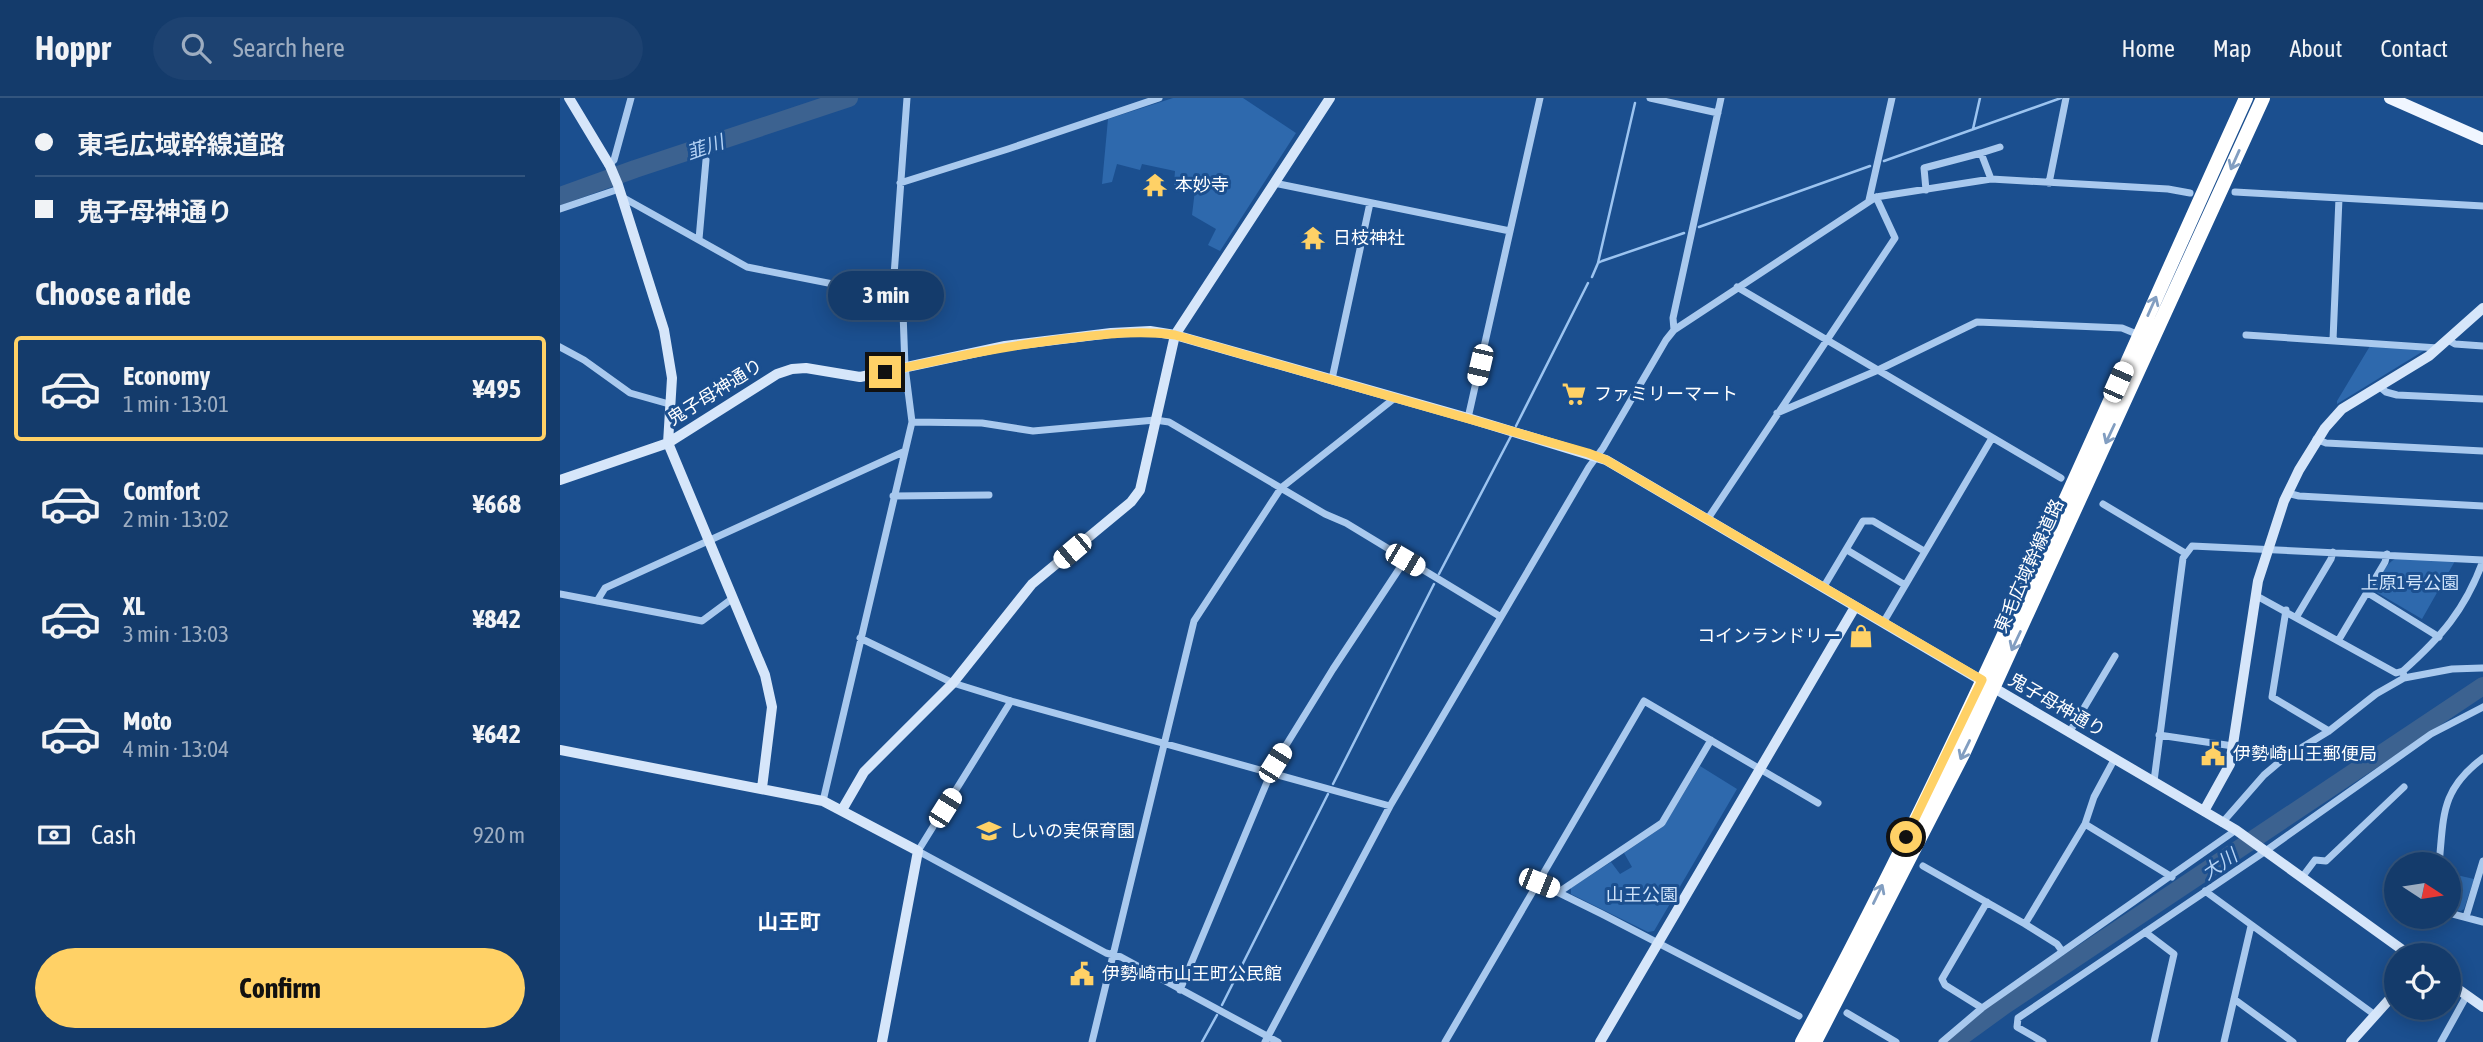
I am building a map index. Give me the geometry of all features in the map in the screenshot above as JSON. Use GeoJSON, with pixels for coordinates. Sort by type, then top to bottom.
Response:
{"type":"FeatureCollection","features":[{"type":"Feature","properties":{"kind":"highway","name":"東毛広域幹線道路"},"geometry":{"type":"LineString","coordinates":[[1815,1042],[1958,766],[1988,684],[2076,478],[2246,98]]}},
{"type":"Feature","properties":{"kind":"highway","name":"東毛広域幹線道路"},"geometry":{"type":"LineString","coordinates":[[1802,1042],[1988,684],[2263,98]]}},
{"type":"Feature","properties":{"kind":"main road"},"geometry":{"type":"LineString","coordinates":[[2390,98],[2483,139]]}},
{"type":"Feature","properties":{"kind":"street"},"geometry":{"type":"LineString","coordinates":[[569,98],[610,167],[619,190],[664,330],[672,378],[668,443],[765,675],[772,707],[762,788]]}},
{"type":"Feature","properties":{"kind":"street"},"geometry":{"type":"LineString","coordinates":[[610,167],[631,98]]}},
{"type":"Feature","properties":{"kind":"street"},"geometry":{"type":"LineString","coordinates":[[823,801],[912,422],[905,367],[902,307],[894,296],[893,289],[907,98]]}},
{"type":"Feature","properties":{"kind":"street"},"geometry":{"type":"LineString","coordinates":[[900,183],[1159,98]]}},
{"type":"Feature","properties":{"kind":"street"},"geometry":{"type":"LineString","coordinates":[[842,810],[864,772],[953,683],[1032,583],[1131,502],[1140,490],[1175,335],[1330,98]]}},
{"type":"Feature","properties":{"kind":"street"},"geometry":{"type":"LineString","coordinates":[[1468,418],[1540,98]]}},
{"type":"Feature","properties":{"kind":"street"},"geometry":{"type":"LineString","coordinates":[[1650,98],[1718,113]]}},
{"type":"Feature","properties":{"kind":"street"},"geometry":{"type":"LineString","coordinates":[[1674,330],[1673,317],[1721,98]]}},
{"type":"Feature","properties":{"kind":"street"},"geometry":{"type":"LineString","coordinates":[[1707,520],[1895,238],[1873,198],[1892,98]]}},
{"type":"Feature","properties":{"kind":"street"},"geometry":{"type":"LineString","coordinates":[[2049,183],[2066,98]]}},
{"type":"Feature","properties":{"kind":"street"},"geometry":{"type":"LineString","coordinates":[[1926,190],[1924,168],[2000,147]]}},
{"type":"Feature","properties":{"kind":"street"},"geometry":{"type":"LineString","coordinates":[[1981,153],[1991,179]]}},
{"type":"Feature","properties":{"kind":"street"},"geometry":{"type":"LineString","coordinates":[[699,239],[706,160]]}},
{"type":"Feature","properties":{"kind":"street"},"geometry":{"type":"LineString","coordinates":[[1266,1039],[1390,806],[1674,330],[1873,198],[1991,179],[2168,189],[2190,193]]}},
{"type":"Feature","properties":{"kind":"street"},"geometry":{"type":"LineString","coordinates":[[1275,183],[1510,231]]}},
{"type":"Feature","properties":{"kind":"street"},"geometry":{"type":"LineString","coordinates":[[560,209],[619,190],[751,268],[894,296]]}},
{"type":"Feature","properties":{"kind":"street"},"geometry":{"type":"LineString","coordinates":[[2235,192],[2483,206]]}},
{"type":"Feature","properties":{"kind":"street"},"geometry":{"type":"LineString","coordinates":[[2333,340],[2339,198]]}},
{"type":"Feature","properties":{"kind":"street"},"geometry":{"type":"LineString","coordinates":[[1332,379],[1370,203]]}},
{"type":"Feature","properties":{"kind":"street"},"geometry":{"type":"LineString","coordinates":[[1737,287],[2061,478]]}},
{"type":"Feature","properties":{"kind":"street"},"geometry":{"type":"LineString","coordinates":[[2204,811],[2227,772],[2255,594],[2268,549],[2287,493],[2316,439],[2342,409],[2438,348],[2483,308]]}},
{"type":"Feature","properties":{"kind":"street"},"geometry":{"type":"LineString","coordinates":[[1777,413],[1876,371],[1977,322],[2118,328],[2138,335]]}},
{"type":"Feature","properties":{"kind":"street","name":"鬼子母神通り"},"geometry":{"type":"LineString","coordinates":[[560,480],[668,443],[783,371],[807,369],[860,377],[1005,346],[1141,332],[1175,335],[1597,456],[2069,733],[2154,780],[2264,849]]}},
{"type":"Feature","properties":{"kind":"street"},"geometry":{"type":"LineString","coordinates":[[2246,335],[2438,348]]}},
{"type":"Feature","properties":{"kind":"street"},"geometry":{"type":"LineString","coordinates":[[2448,340],[2455,344],[2483,346]]}},
{"type":"Feature","properties":{"kind":"street"},"geometry":{"type":"LineString","coordinates":[[560,347],[584,360],[630,393],[669,404]]}},
{"type":"Feature","properties":{"kind":"street"},"geometry":{"type":"LineString","coordinates":[[2379,386],[2386,392],[2397,394],[2483,399]]}},
{"type":"Feature","properties":{"kind":"street"},"geometry":{"type":"LineString","coordinates":[[1092,1042],[1194,621],[1281,488],[1396,397]]}},
{"type":"Feature","properties":{"kind":"street"},"geometry":{"type":"LineString","coordinates":[[912,422],[982,423],[1033,430],[1155,420],[1169,422],[1325,514],[1346,523],[1501,617]]}},
{"type":"Feature","properties":{"kind":"street"},"geometry":{"type":"LineString","coordinates":[[1883,623],[1992,439]]}},
{"type":"Feature","properties":{"kind":"street"},"geometry":{"type":"LineString","coordinates":[[2316,439],[2326,443],[2483,452]]}},
{"type":"Feature","properties":{"kind":"street"},"geometry":{"type":"LineString","coordinates":[[597,601],[606,588],[903,452]]}},
{"type":"Feature","properties":{"kind":"street"},"geometry":{"type":"LineString","coordinates":[[2287,493],[2299,496],[2483,506]]}},
{"type":"Feature","properties":{"kind":"street"},"geometry":{"type":"LineString","coordinates":[[893,496],[989,495]]}},
{"type":"Feature","properties":{"kind":"street"},"geometry":{"type":"LineString","coordinates":[[2103,504],[2185,553]]}},
{"type":"Feature","properties":{"kind":"street"},"geometry":{"type":"LineString","coordinates":[[1823,588],[1863,522],[1869,520],[1924,551]]}},
{"type":"Feature","properties":{"kind":"street"},"geometry":{"type":"LineString","coordinates":[[2154,780],[2185,553],[2192,546],[2483,561],[2468,599],[2440,637],[2403,674],[2329,731],[2283,759],[2264,775],[2222,823]]}},
{"type":"Feature","properties":{"kind":"street"},"geometry":{"type":"LineString","coordinates":[[1847,550],[1905,585]]}},
{"type":"Feature","properties":{"kind":"street"},"geometry":{"type":"LineString","coordinates":[[2297,616],[2333,552]]}},
{"type":"Feature","properties":{"kind":"street"},"geometry":{"type":"LineString","coordinates":[[2338,641],[2368,593],[2387,554]]}},
{"type":"Feature","properties":{"kind":"street"},"geometry":{"type":"LineString","coordinates":[[1180,990],[1271,772],[1333,669],[1405,560]]}},
{"type":"Feature","properties":{"kind":"street"},"geometry":{"type":"LineString","coordinates":[[2368,593],[2440,637]]}},
{"type":"Feature","properties":{"kind":"street"},"geometry":{"type":"LineString","coordinates":[[560,594],[702,621],[733,598]]}},
{"type":"Feature","properties":{"kind":"street"},"geometry":{"type":"LineString","coordinates":[[2255,594],[2396,673],[2482,667]]}},
{"type":"Feature","properties":{"kind":"street"},"geometry":{"type":"LineString","coordinates":[[1600,1042],[1855,607]]}},
{"type":"Feature","properties":{"kind":"street"},"geometry":{"type":"LineString","coordinates":[[2286,610],[2272,697],[2329,731]]}},
{"type":"Feature","properties":{"kind":"street"},"geometry":{"type":"LineString","coordinates":[[860,638],[953,683],[1390,806]]}},
{"type":"Feature","properties":{"kind":"street"},"geometry":{"type":"LineString","coordinates":[[2069,733],[2115,656]]}},
{"type":"Feature","properties":{"kind":"street"},"geometry":{"type":"LineString","coordinates":[[882,1042],[918,851],[1012,701]]}},
{"type":"Feature","properties":{"kind":"street"},"geometry":{"type":"LineString","coordinates":[[1445,1042],[1644,701],[1818,803]]}},
{"type":"Feature","properties":{"kind":"street"},"geometry":{"type":"LineString","coordinates":[[2043,1042],[2017,1027],[2018,1018],[2431,734],[2483,707]]}},
{"type":"Feature","properties":{"kind":"street"},"geometry":{"type":"LineString","coordinates":[[2160,736],[2233,746]]}},
{"type":"Feature","properties":{"kind":"street"},"geometry":{"type":"LineString","coordinates":[[1559,891],[1662,823],[1711,740]]}},
{"type":"Feature","properties":{"kind":"street"},"geometry":{"type":"LineString","coordinates":[[560,750],[823,801],[1180,990],[1266,1039],[1278,1042]]}},
{"type":"Feature","properties":{"kind":"street"},"geometry":{"type":"LineString","coordinates":[[2025,924],[2085,824],[2094,797],[2115,758]]}},
{"type":"Feature","properties":{"kind":"street"},"geometry":{"type":"LineString","coordinates":[[2440,852],[2445,805],[2456,783],[2483,758]]}},
{"type":"Feature","properties":{"kind":"street"},"geometry":{"type":"LineString","coordinates":[[2303,877],[2315,860],[2326,862],[2404,787]]}},
{"type":"Feature","properties":{"kind":"street"},"geometry":{"type":"LineString","coordinates":[[2085,824],[2172,877]]}},
{"type":"Feature","properties":{"kind":"street"},"geometry":{"type":"LineString","coordinates":[[1942,1042],[1982,1007],[2238,832]]}},
{"type":"Feature","properties":{"kind":"street"},"geometry":{"type":"LineString","coordinates":[[2264,849],[2393,943]]}},
{"type":"Feature","properties":{"kind":"street"},"geometry":{"type":"LineString","coordinates":[[2466,917],[2483,861]]}},
{"type":"Feature","properties":{"kind":"street"},"geometry":{"type":"LineString","coordinates":[[1923,866],[2025,924],[2057,944],[2062,951]]}},
{"type":"Feature","properties":{"kind":"street"},"geometry":{"type":"LineString","coordinates":[[1539,883],[1799,1016]]}},
{"type":"Feature","properties":{"kind":"street"},"geometry":{"type":"LineString","coordinates":[[2205,891],[2375,1015]]}},
{"type":"Feature","properties":{"kind":"street"},"geometry":{"type":"LineString","coordinates":[[1982,1007],[1945,985],[1942,979],[1987,902]]}},
{"type":"Feature","properties":{"kind":"street"},"geometry":{"type":"LineString","coordinates":[[2461,916],[2483,922]]}},
{"type":"Feature","properties":{"kind":"street"},"geometry":{"type":"LineString","coordinates":[[2224,1042],[2251,926]]}},
{"type":"Feature","properties":{"kind":"street"},"geometry":{"type":"LineString","coordinates":[[2144,932],[2174,954],[2154,1042]]}},
{"type":"Feature","properties":{"kind":"street"},"geometry":{"type":"LineString","coordinates":[[2461,991],[2483,1007]]}},
{"type":"Feature","properties":{"kind":"street"},"geometry":{"type":"LineString","coordinates":[[2441,1042],[2467,995]]}},
{"type":"Feature","properties":{"kind":"street"},"geometry":{"type":"LineString","coordinates":[[2234,999],[2293,1042]]}},
{"type":"Feature","properties":{"kind":"street"},"geometry":{"type":"LineString","coordinates":[[2351,1042],[2384,1005]]}},
{"type":"Feature","properties":{"kind":"street"},"geometry":{"type":"LineString","coordinates":[[1847,1013],[1896,1042]]}},
{"type":"Feature","properties":{"kind":"green space"},"geometry":{"type":"Polygon","coordinates":[[[1173,98],[1243,98],[1296,133],[1220,251],[1208,245],[1216,229],[1192,215],[1195,190],[1174,185],[1175,171],[1142,164],[1140,170],[1117,164],[1112,182],[1102,184],[1108,119],[1173,98]]]}},
{"type":"Feature","properties":{"kind":"green space"},"geometry":{"type":"Polygon","coordinates":[[[2370,346],[2425,350],[2337,404],[2337,401],[2370,346]]]}},
{"type":"Feature","properties":{"kind":"green space","name":"上原1号公園"},"geometry":{"type":"Polygon","coordinates":[[[2397,558],[2455,561],[2422,619],[2376,592],[2382,572],[2397,558]]]}},
{"type":"Feature","properties":{"kind":"green space","name":"山王公園"},"geometry":{"type":"Polygon","coordinates":[[[1700,766],[1737,789],[1654,931],[1648,932],[1571,894],[1571,888],[1611,862],[1620,874],[1632,867],[1624,853],[1664,826],[1700,766]]]}},
{"type":"Feature","properties":{"kind":"green space"},"geometry":{"type":"Polygon","coordinates":[[[2461,876],[2474,879],[2461,911],[2461,876]]]}},
{"type":"Feature","properties":{"kind":"waterway","name":"韮川"},"geometry":{"type":"LineString","coordinates":[[560,196],[849,98]]}},
{"type":"Feature","properties":{"kind":"waterway"},"geometry":{"type":"LineString","coordinates":[[1973,129],[1980,98]]}},
{"type":"Feature","properties":{"kind":"waterway"},"geometry":{"type":"LineString","coordinates":[[1884,161],[2061,98]]}},
{"type":"Feature","properties":{"kind":"waterway"},"geometry":{"type":"LineString","coordinates":[[1598,263],[1635,103]]}},
{"type":"Feature","properties":{"kind":"waterway"},"geometry":{"type":"LineString","coordinates":[[1699,227],[1870,166]]}},
{"type":"Feature","properties":{"kind":"waterway"},"geometry":{"type":"LineString","coordinates":[[1592,277],[1598,263],[1602,261],[1684,233]]}},
{"type":"Feature","properties":{"kind":"waterway"},"geometry":{"type":"LineString","coordinates":[[1516,426],[1588,283]]}},
{"type":"Feature","properties":{"kind":"waterway"},"geometry":{"type":"LineString","coordinates":[[1439,574],[1511,436]]}},
{"type":"Feature","properties":{"kind":"waterway"},"geometry":{"type":"LineString","coordinates":[[1333,784],[1434,584]]}},
{"type":"Feature","properties":{"kind":"waterway","name":"大川"},"geometry":{"type":"LineString","coordinates":[[1954,1042],[2005,1005],[2483,686]]}},
{"type":"Feature","properties":{"kind":"waterway"},"geometry":{"type":"LineString","coordinates":[[1222,1005],[1328,794]]}},
{"type":"Feature","properties":{"kind":"waterway"},"geometry":{"type":"LineString","coordinates":[[1202,1042],[1217,1015]]}},
{"type":"Feature","properties":{"kind":"place","name":"本妙寺"},"geometry":{"type":"Point","coordinates":[1155,185]}},
{"type":"Feature","properties":{"kind":"place","name":"日枝神社"},"geometry":{"type":"Point","coordinates":[1313,238]}},
{"type":"Feature","properties":{"kind":"place","name":"ファミリーマート"},"geometry":{"type":"Point","coordinates":[1574,394]}},
{"type":"Feature","properties":{"kind":"place","name":"コインランドリー"},"geometry":{"type":"Point","coordinates":[1861,636]}},
{"type":"Feature","properties":{"kind":"place","name":"伊勢崎山王郵便局"},"geometry":{"type":"Point","coordinates":[2213,754]}},
{"type":"Feature","properties":{"kind":"place","name":"しいの実保育園"},"geometry":{"type":"Point","coordinates":[989,831]}},
{"type":"Feature","properties":{"kind":"place","name":"伊勢崎市山王町公民館"},"geometry":{"type":"Point","coordinates":[1082,974]}},
{"type":"Feature","properties":{"kind":"district","name":"山王町"},"geometry":{"type":"Point","coordinates":[789,922]}},
{"type":"Feature","properties":{"kind":"route"},"geometry":{"type":"LineString","coordinates":[[885,372],[1005,346],[1150,331],[1175,335],[1332,379],[1606,460],[1982,680],[1906,837]]}}]}
